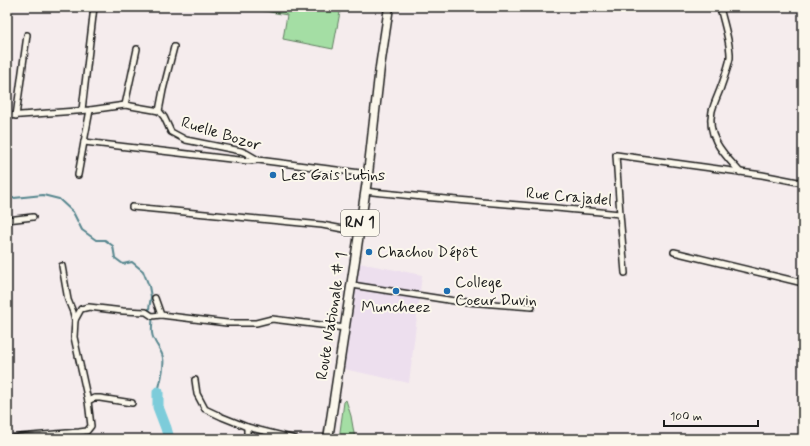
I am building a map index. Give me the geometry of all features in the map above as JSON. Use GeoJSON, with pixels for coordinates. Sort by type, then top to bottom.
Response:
{"type":"FeatureCollection","features":[{"type":"Feature","properties":{"kind":"main road","name":"Route Nationale # 1"},"geometry":{"type":"LineString","coordinates":[[328,439],[368,174],[378,80],[389,7]]}},
{"type":"Feature","properties":{"kind":"street"},"geometry":{"type":"LineString","coordinates":[[82,110],[94,7]]}},
{"type":"Feature","properties":{"kind":"street"},"geometry":{"type":"LineString","coordinates":[[720,7],[730,56],[728,67],[712,110],[711,125],[714,139],[720,149],[740,172]]}},
{"type":"Feature","properties":{"kind":"street"},"geometry":{"type":"LineString","coordinates":[[16,116],[27,35]]}},
{"type":"Feature","properties":{"kind":"street"},"geometry":{"type":"LineString","coordinates":[[7,116],[90,110],[125,105],[159,111],[165,80],[174,47]]}},
{"type":"Feature","properties":{"kind":"street"},"geometry":{"type":"LineString","coordinates":[[125,105],[137,49]]}},
{"type":"Feature","properties":{"kind":"street"},"geometry":{"type":"LineString","coordinates":[[78,175],[90,110]]}},
{"type":"Feature","properties":{"kind":"street","name":"Ruelle Bozor"},"geometry":{"type":"LineString","coordinates":[[159,111],[164,116],[171,132],[186,140],[241,151],[258,160],[368,174]]}},
{"type":"Feature","properties":{"kind":"street"},"geometry":{"type":"LineString","coordinates":[[84,142],[248,161],[258,160]]}},
{"type":"Feature","properties":{"kind":"street","name":"Rue Crajadel"},"geometry":{"type":"LineString","coordinates":[[365,191],[620,214],[616,155],[740,172],[803,183]]}},
{"type":"Feature","properties":{"kind":"street"},"geometry":{"type":"LineString","coordinates":[[132,207],[322,225],[359,232]]}},
{"type":"Feature","properties":{"kind":"street"},"geometry":{"type":"LineString","coordinates":[[620,214],[625,273]]}},
{"type":"Feature","properties":{"kind":"street"},"geometry":{"type":"LineString","coordinates":[[7,220],[33,218]]}},
{"type":"Feature","properties":{"kind":"street"},"geometry":{"type":"LineString","coordinates":[[674,252],[803,284]]}},
{"type":"Feature","properties":{"kind":"street"},"geometry":{"type":"LineString","coordinates":[[10,439],[87,431],[91,426],[88,401],[74,338],[75,320],[68,300],[62,266]]}},
{"type":"Feature","properties":{"kind":"street"},"geometry":{"type":"LineString","coordinates":[[352,285],[455,301],[532,307]]}},
{"type":"Feature","properties":{"kind":"street"},"geometry":{"type":"LineString","coordinates":[[155,298],[161,315]]}},
{"type":"Feature","properties":{"kind":"street"},"geometry":{"type":"LineString","coordinates":[[70,306],[81,309],[89,307],[146,312],[155,317],[161,315],[227,323],[256,323],[272,319],[345,328]]}},
{"type":"Feature","properties":{"kind":"street"},"geometry":{"type":"LineString","coordinates":[[75,320],[81,309]]}},
{"type":"Feature","properties":{"kind":"street"},"geometry":{"type":"LineString","coordinates":[[195,380],[197,394],[205,409],[247,427],[295,439]]}},
{"type":"Feature","properties":{"kind":"street"},"geometry":{"type":"LineString","coordinates":[[88,401],[94,398],[100,398],[132,403]]}},
{"type":"Feature","properties":{"kind":"street"},"geometry":{"type":"LineString","coordinates":[[247,427],[247,439]]}},
{"type":"Feature","properties":{"kind":"shaded area"},"geometry":{"type":"Polygon","coordinates":[[[359,263],[422,275],[409,383],[344,369],[359,263]]]}},
{"type":"Feature","properties":{"kind":"green space"},"geometry":{"type":"Polygon","coordinates":[[[243,7],[341,7],[333,49],[283,39],[287,15],[243,7]]]}},
{"type":"Feature","properties":{"kind":"green space"},"geometry":{"type":"Polygon","coordinates":[[[346,400],[351,416],[355,439],[339,439],[344,402],[346,400]]]}},
{"type":"Feature","properties":{"kind":"waterway"},"geometry":{"type":"LineString","coordinates":[[7,200],[43,195],[59,199],[73,212],[82,230],[96,240],[105,240],[113,246],[115,258],[123,264],[132,262],[143,271],[149,286],[151,297],[149,309],[152,318],[153,337],[163,358],[163,370],[158,392]]}},
{"type":"Feature","properties":{"kind":"waterway"},"geometry":{"type":"LineString","coordinates":[[158,392],[158,407],[169,439]]}},
{"type":"Feature","properties":{"kind":"place","name":"Les Gais Lutins"},"geometry":{"type":"Point","coordinates":[273,175]}},
{"type":"Feature","properties":{"kind":"place","name":"Chachou Dépôt"},"geometry":{"type":"Point","coordinates":[369,252]}},
{"type":"Feature","properties":{"kind":"place","name":"Muncheez"},"geometry":{"type":"Point","coordinates":[396,291]}},
{"type":"Feature","properties":{"kind":"place","name":"College Coeur Duvin"},"geometry":{"type":"Point","coordinates":[447,291]}}]}
